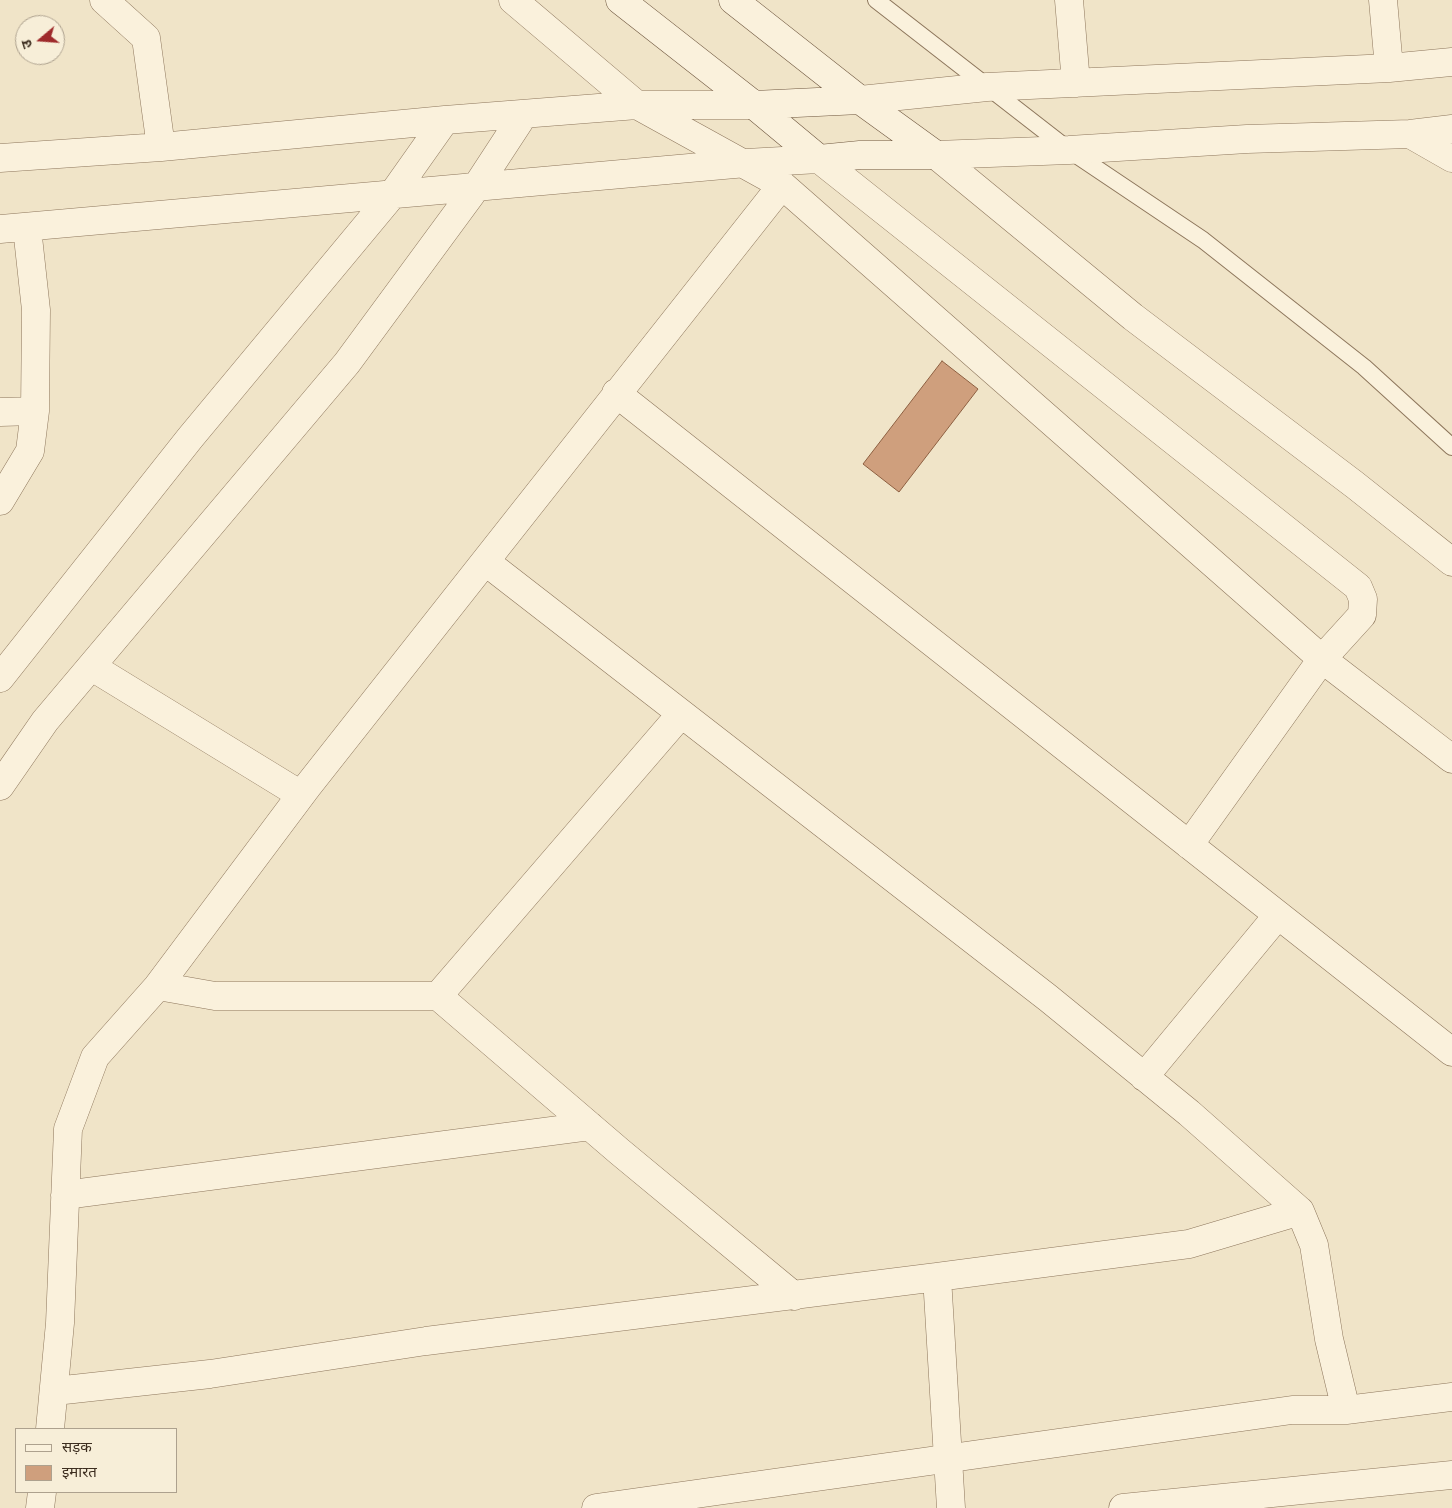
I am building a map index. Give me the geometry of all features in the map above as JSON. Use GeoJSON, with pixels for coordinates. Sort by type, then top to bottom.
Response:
{"type":"FeatureCollection","features":[{"type":"Feature","properties":{"kind":"street"},"geometry":{"type":"LineString","coordinates":[[104,0],[146,38],[161,147]]}},
{"type":"Feature","properties":{"kind":"street"},"geometry":{"type":"LineString","coordinates":[[513,0],[637,105],[746,163],[782,185],[1322,659],[1452,759]]}},
{"type":"Feature","properties":{"kind":"street"},"geometry":{"type":"LineString","coordinates":[[620,0],[1358,587],[1363,599],[1362,615],[1322,659],[1189,845]]}},
{"type":"Feature","properties":{"kind":"street"},"geometry":{"type":"LineString","coordinates":[[733,0],[860,100],[936,155],[1133,317],[1356,485],[1452,562]]}},
{"type":"Feature","properties":{"kind":"street"},"geometry":{"type":"LineString","coordinates":[[1069,0],[1076,83]]}},
{"type":"Feature","properties":{"kind":"street"},"geometry":{"type":"LineString","coordinates":[[1383,0],[1389,68]]}},
{"type":"Feature","properties":{"kind":"street"},"geometry":{"type":"LineString","coordinates":[[0,158],[161,147],[445,120],[637,105],[754,105],[860,100],[987,87],[1389,68],[1452,62]]}},
{"type":"Feature","properties":{"kind":"street"},"geometry":{"type":"LineString","coordinates":[[0,786],[45,721],[347,363],[475,189],[524,114]]}},
{"type":"Feature","properties":{"kind":"street"},"geometry":{"type":"LineString","coordinates":[[0,678],[190,438],[392,195],[445,120]]}},
{"type":"Feature","properties":{"kind":"street"},"geometry":{"type":"LineString","coordinates":[[0,229],[475,189],[746,163],[860,155],[936,155],[1069,150],[1247,139],[1410,134],[1452,129]]}},
{"type":"Feature","properties":{"kind":"street"},"geometry":{"type":"LineString","coordinates":[[1410,134],[1452,158]]}},
{"type":"Feature","properties":{"kind":"street"},"geometry":{"type":"LineString","coordinates":[[50,1428],[54,1391],[68,1129],[95,1057],[158,986],[302,795],[486,562],[616,393],[782,185]]}},
{"type":"Feature","properties":{"kind":"street"},"geometry":{"type":"LineString","coordinates":[[0,501],[30,450],[35,411],[36,310],[27,228]]}},
{"type":"Feature","properties":{"kind":"street"},"geometry":{"type":"LineString","coordinates":[[616,393],[1452,1052]]}},
{"type":"Feature","properties":{"kind":"street"},"geometry":{"type":"LineString","coordinates":[[0,412],[35,411]]}},
{"type":"Feature","properties":{"kind":"street"},"geometry":{"type":"LineString","coordinates":[[486,562],[1041,992],[1189,1113],[1300,1211],[1314,1245],[1329,1339],[1346,1410]]}},
{"type":"Feature","properties":{"kind":"street"},"geometry":{"type":"LineString","coordinates":[[92,667],[302,795]]}},
{"type":"Feature","properties":{"kind":"street"},"geometry":{"type":"LineString","coordinates":[[438,996],[681,714]]}},
{"type":"Feature","properties":{"kind":"street"},"geometry":{"type":"LineString","coordinates":[[1144,1077],[1278,915]]}},
{"type":"Feature","properties":{"kind":"street"},"geometry":{"type":"LineString","coordinates":[[158,986],[215,996],[438,996],[794,1296]]}},
{"type":"Feature","properties":{"kind":"street"},"geometry":{"type":"LineString","coordinates":[[65,1195],[590,1126]]}},
{"type":"Feature","properties":{"kind":"street"},"geometry":{"type":"LineString","coordinates":[[54,1391],[210,1374],[436,1340],[794,1296],[1189,1244],[1300,1211]]}},
{"type":"Feature","properties":{"kind":"street"},"geometry":{"type":"LineString","coordinates":[[937,1277],[951,1508]]}},
{"type":"Feature","properties":{"kind":"street"},"geometry":{"type":"LineString","coordinates":[[596,1508],[1292,1410],[1346,1410],[1452,1397]]}},
{"type":"Feature","properties":{"kind":"street"},"geometry":{"type":"LineString","coordinates":[[1124,1508],[1452,1475]]}},
{"type":"Feature","properties":{"kind":"street"},"geometry":{"type":"LineString","coordinates":[[40,1508],[42,1493]]}},
{"type":"Feature","properties":{"kind":"lane"},"geometry":{"type":"LineString","coordinates":[[876,0],[1069,150],[1203,240],[1364,368],[1452,447]]}},
{"type":"Feature","properties":{"kind":"building"},"geometry":{"type":"Polygon","coordinates":[[[942,361],[978,389],[899,492],[863,464],[942,361]]]}}]}
